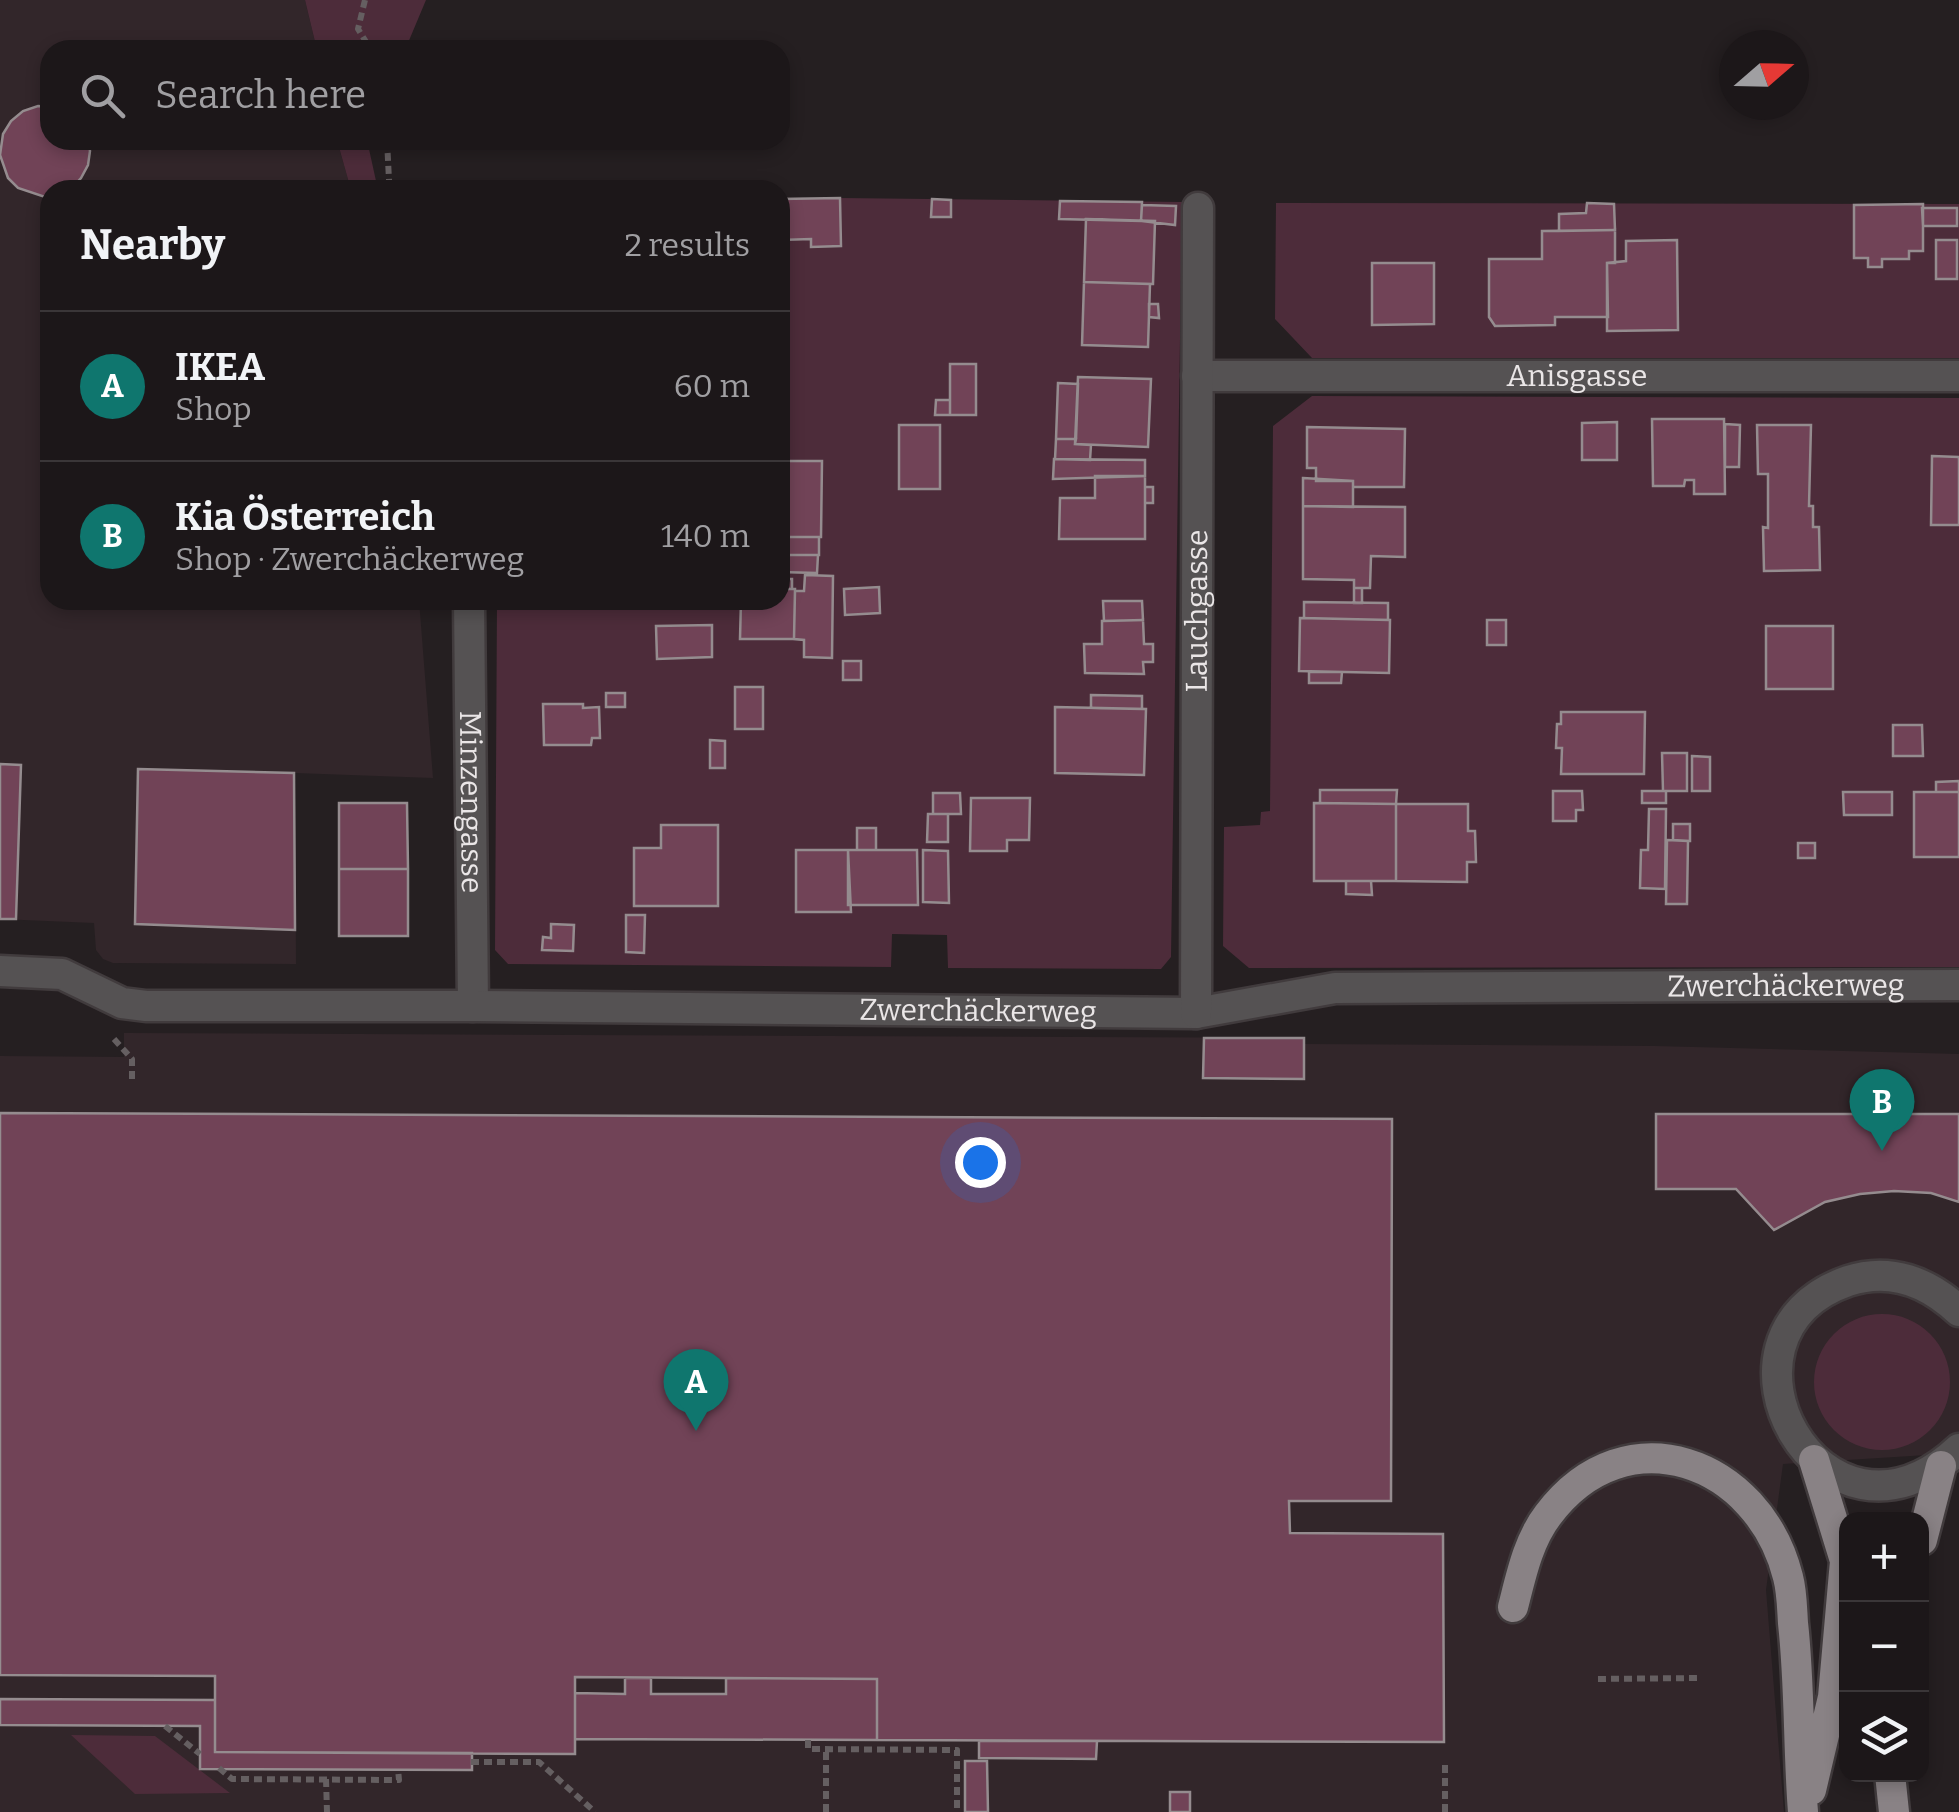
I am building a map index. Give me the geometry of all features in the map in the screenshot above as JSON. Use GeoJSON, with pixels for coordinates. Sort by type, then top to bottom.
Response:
{"type":"FeatureCollection","features":[{"type":"Feature","properties":{"kind":"main road"},"geometry":{"type":"LineString","coordinates":[[1513,1607],[1528,1554],[1548,1515],[1586,1478],[1630,1459],[1676,1458],[1710,1471],[1746,1496],[1771,1534],[1788,1577],[1799,1692],[1804,1812]]}},
{"type":"Feature","properties":{"kind":"main road"},"geometry":{"type":"LineString","coordinates":[[1929,1520],[1950,1458]]}},
{"type":"Feature","properties":{"kind":"main road"},"geometry":{"type":"LineString","coordinates":[[1814,1460],[1839,1540]]}},
{"type":"Feature","properties":{"kind":"main road"},"geometry":{"type":"LineString","coordinates":[[1804,1812],[1833,1697],[1842,1602]]}},
{"type":"Feature","properties":{"kind":"main road"},"geometry":{"type":"LineString","coordinates":[[1891,1782],[1894,1812]]}},
{"type":"Feature","properties":{"kind":"street","name":"Lauchgasse"},"geometry":{"type":"LineString","coordinates":[[1196,1013],[1198,208]]}},
{"type":"Feature","properties":{"kind":"street","name":"Anisgasse"},"geometry":{"type":"LineString","coordinates":[[1196,376],[1959,376]]}},
{"type":"Feature","properties":{"kind":"street","name":"Minzengasse"},"geometry":{"type":"LineString","coordinates":[[469,610],[473,1006]]}},
{"type":"Feature","properties":{"kind":"street","name":"Zwerchäckerweg"},"geometry":{"type":"LineString","coordinates":[[0,971],[62,974],[122,1003],[146,1006],[1196,1013],[1335,988],[1959,985]]}},
{"type":"Feature","properties":{"kind":"street"},"geometry":{"type":"LineString","coordinates":[[1950,1458],[1922,1477],[1876,1485],[1833,1473],[1796,1440],[1783,1416],[1777,1393],[1782,1346],[1794,1322],[1812,1301],[1836,1286],[1862,1277],[1889,1275],[1916,1281],[1941,1294],[1959,1311]]}},
{"type":"Feature","properties":{"kind":"path"},"geometry":{"type":"LineString","coordinates":[[365,0],[358,28],[365,40]]}},
{"type":"Feature","properties":{"kind":"path"},"geometry":{"type":"LineString","coordinates":[[388,150],[389,180]]}},
{"type":"Feature","properties":{"kind":"path"},"geometry":{"type":"LineString","coordinates":[[111,1036],[132,1059],[132,1080]]}},
{"type":"Feature","properties":{"kind":"path"},"geometry":{"type":"LineString","coordinates":[[1598,1679],[1698,1678]]}},
{"type":"Feature","properties":{"kind":"path"},"geometry":{"type":"LineString","coordinates":[[165,1726],[200,1754]]}},
{"type":"Feature","properties":{"kind":"path"},"geometry":{"type":"LineString","coordinates":[[808,1740],[808,1749],[957,1750],[957,1812]]}},
{"type":"Feature","properties":{"kind":"path"},"geometry":{"type":"LineString","coordinates":[[826,1749],[826,1812]]}},
{"type":"Feature","properties":{"kind":"path"},"geometry":{"type":"LineString","coordinates":[[471,1762],[540,1762],[595,1812]]}},
{"type":"Feature","properties":{"kind":"path"},"geometry":{"type":"LineString","coordinates":[[1445,1766],[1445,1812]]}},
{"type":"Feature","properties":{"kind":"path"},"geometry":{"type":"LineString","coordinates":[[219,1768],[232,1779],[398,1780],[398,1769]]}},
{"type":"Feature","properties":{"kind":"path"},"geometry":{"type":"LineString","coordinates":[[326,1779],[327,1812]]}},
{"type":"Feature","properties":{"kind":"shaded area"},"geometry":{"type":"Polygon","coordinates":[[[0,0],[305,0],[315,40],[40,40],[40,150],[340,150],[348,180],[40,180],[40,610],[420,610],[433,778],[295,773],[296,964],[113,963],[96,950],[94,923],[0,919],[0,0]]]}},
{"type":"Feature","properties":{"kind":"shaded area"},"geometry":{"type":"Polygon","coordinates":[[[305,0],[426,0],[409,40],[315,40],[305,0]]]}},
{"type":"Feature","properties":{"kind":"shaded area"},"geometry":{"type":"Polygon","coordinates":[[[340,150],[369,150],[376,180],[348,180],[340,150]]]}},
{"type":"Feature","properties":{"kind":"shaded area"},"geometry":{"type":"Polygon","coordinates":[[[790,199],[1182,202],[1171,957],[1161,969],[948,968],[947,935],[892,934],[891,967],[508,964],[495,950],[497,610],[790,610],[790,199]]]}},
{"type":"Feature","properties":{"kind":"shaded area"},"geometry":{"type":"Polygon","coordinates":[[[1276,203],[1959,204],[1959,358],[1312,358],[1275,319],[1276,203]]]}},
{"type":"Feature","properties":{"kind":"shaded area"},"geometry":{"type":"Polygon","coordinates":[[[1312,396],[1959,398],[1959,967],[1249,968],[1223,946],[1224,827],[1260,825],[1261,812],[1270,811],[1273,426],[1312,396]]]}},
{"type":"Feature","properties":{"kind":"shaded area"},"geometry":{"type":"Polygon","coordinates":[[[124,1033],[1304,1038],[1305,1044],[1655,1046],[1959,1054],[1959,1453],[1783,1464],[1766,1590],[1784,1812],[0,1812],[0,1056],[124,1057],[124,1033]]]}},
{"type":"Feature","properties":{"kind":"shaded area"},"geometry":{"type":"Polygon","coordinates":[[[1882,1314],[1908,1320],[1930,1334],[1944,1356],[1950,1382],[1944,1408],[1930,1430],[1908,1444],[1882,1450],[1856,1444],[1834,1430],[1820,1408],[1814,1382],[1820,1356],[1834,1334],[1856,1320],[1882,1314]]]}},
{"type":"Feature","properties":{"kind":"shaded area"},"geometry":{"type":"Polygon","coordinates":[[[71,1735],[155,1736],[230,1793],[135,1794],[71,1735]]]}},
{"type":"Feature","properties":{"kind":"building"},"geometry":{"type":"Polygon","coordinates":[[[40,106],[40,150],[90,150],[88,165],[79,180],[40,180],[40,195],[18,188],[8,178],[0,155],[3,134],[23,111],[40,106]]]}},
{"type":"Feature","properties":{"kind":"building"},"geometry":{"type":"Polygon","coordinates":[[[840,198],[841,246],[811,247],[811,239],[790,240],[790,199],[840,198]]]}},
{"type":"Feature","properties":{"kind":"building"},"geometry":{"type":"Polygon","coordinates":[[[932,199],[951,200],[951,217],[931,217],[932,199]]]}},
{"type":"Feature","properties":{"kind":"building"},"geometry":{"type":"Polygon","coordinates":[[[1060,201],[1142,202],[1141,221],[1059,219],[1060,201]]]}},
{"type":"Feature","properties":{"kind":"building"},"geometry":{"type":"Polygon","coordinates":[[[1587,203],[1614,204],[1615,230],[1559,231],[1559,214],[1586,213],[1587,203]]]}},
{"type":"Feature","properties":{"kind":"building"},"geometry":{"type":"Polygon","coordinates":[[[1923,204],[1923,251],[1909,251],[1909,259],[1882,259],[1882,267],[1868,267],[1868,258],[1854,258],[1854,205],[1923,204]]]}},
{"type":"Feature","properties":{"kind":"building"},"geometry":{"type":"Polygon","coordinates":[[[1142,205],[1176,206],[1175,225],[1141,221],[1142,205]]]}},
{"type":"Feature","properties":{"kind":"building"},"geometry":{"type":"Polygon","coordinates":[[[1922,208],[1957,208],[1957,226],[1923,226],[1922,208]]]}},
{"type":"Feature","properties":{"kind":"building"},"geometry":{"type":"Polygon","coordinates":[[[1086,219],[1155,221],[1153,284],[1084,282],[1086,219]]]}},
{"type":"Feature","properties":{"kind":"building"},"geometry":{"type":"Polygon","coordinates":[[[1615,230],[1615,263],[1607,263],[1608,317],[1555,317],[1555,325],[1495,326],[1489,317],[1489,259],[1542,259],[1542,231],[1615,230]]]}},
{"type":"Feature","properties":{"kind":"building"},"geometry":{"type":"Polygon","coordinates":[[[1677,240],[1678,330],[1607,331],[1607,263],[1626,261],[1626,241],[1677,240]]]}},
{"type":"Feature","properties":{"kind":"building"},"geometry":{"type":"Polygon","coordinates":[[[1936,240],[1957,240],[1957,279],[1936,279],[1936,240]]]}},
{"type":"Feature","properties":{"kind":"building"},"geometry":{"type":"Polygon","coordinates":[[[1372,263],[1434,263],[1434,324],[1372,325],[1372,263]]]}},
{"type":"Feature","properties":{"kind":"building"},"geometry":{"type":"Polygon","coordinates":[[[1084,282],[1150,284],[1148,347],[1082,345],[1084,282]]]}},
{"type":"Feature","properties":{"kind":"building"},"geometry":{"type":"Polygon","coordinates":[[[1149,304],[1158,304],[1159,318],[1149,317],[1149,304]]]}},
{"type":"Feature","properties":{"kind":"building"},"geometry":{"type":"Polygon","coordinates":[[[950,364],[976,364],[976,415],[950,415],[950,364]]]}},
{"type":"Feature","properties":{"kind":"building"},"geometry":{"type":"Polygon","coordinates":[[[1078,377],[1151,379],[1148,447],[1075,444],[1078,377]]]}},
{"type":"Feature","properties":{"kind":"building"},"geometry":{"type":"Polygon","coordinates":[[[1058,383],[1078,384],[1076,439],[1056,439],[1058,383]]]}},
{"type":"Feature","properties":{"kind":"building"},"geometry":{"type":"Polygon","coordinates":[[[936,400],[950,400],[950,415],[935,415],[936,400]]]}},
{"type":"Feature","properties":{"kind":"building"},"geometry":{"type":"Polygon","coordinates":[[[1652,419],[1724,419],[1725,494],[1694,494],[1694,480],[1685,480],[1684,486],[1653,486],[1652,419]]]}},
{"type":"Feature","properties":{"kind":"building"},"geometry":{"type":"Polygon","coordinates":[[[1617,422],[1617,460],[1582,460],[1582,423],[1617,422]]]}},
{"type":"Feature","properties":{"kind":"building"},"geometry":{"type":"Polygon","coordinates":[[[1725,424],[1740,425],[1739,467],[1725,467],[1725,424]]]}},
{"type":"Feature","properties":{"kind":"building"},"geometry":{"type":"Polygon","coordinates":[[[899,425],[940,425],[940,489],[899,489],[899,425]]]}},
{"type":"Feature","properties":{"kind":"building"},"geometry":{"type":"Polygon","coordinates":[[[1757,425],[1811,425],[1809,506],[1813,506],[1813,527],[1819,527],[1820,570],[1764,571],[1768,474],[1758,474],[1757,425]]]}},
{"type":"Feature","properties":{"kind":"building"},"geometry":{"type":"Polygon","coordinates":[[[1307,427],[1405,429],[1404,487],[1353,487],[1353,481],[1316,481],[1316,468],[1307,468],[1307,427]]]}},
{"type":"Feature","properties":{"kind":"building"},"geometry":{"type":"Polygon","coordinates":[[[1056,439],[1076,439],[1075,444],[1091,445],[1090,460],[1055,459],[1056,439]]]}},
{"type":"Feature","properties":{"kind":"building"},"geometry":{"type":"Polygon","coordinates":[[[1932,456],[1959,457],[1959,525],[1931,525],[1932,456]]]}},
{"type":"Feature","properties":{"kind":"building"},"geometry":{"type":"Polygon","coordinates":[[[1054,459],[1145,460],[1145,476],[1053,479],[1054,459]]]}},
{"type":"Feature","properties":{"kind":"building"},"geometry":{"type":"Polygon","coordinates":[[[790,461],[822,461],[821,537],[790,537],[790,461]]]}},
{"type":"Feature","properties":{"kind":"building"},"geometry":{"type":"Polygon","coordinates":[[[1095,476],[1145,476],[1145,539],[1059,539],[1060,498],[1095,498],[1095,476]]]}},
{"type":"Feature","properties":{"kind":"building"},"geometry":{"type":"Polygon","coordinates":[[[1303,478],[1353,481],[1353,507],[1303,506],[1303,478]]]}},
{"type":"Feature","properties":{"kind":"building"},"geometry":{"type":"Polygon","coordinates":[[[1145,487],[1153,487],[1153,503],[1145,503],[1145,487]]]}},
{"type":"Feature","properties":{"kind":"building"},"geometry":{"type":"Polygon","coordinates":[[[1303,506],[1405,507],[1405,557],[1371,556],[1370,588],[1354,588],[1354,580],[1303,579],[1303,506]]]}},
{"type":"Feature","properties":{"kind":"building"},"geometry":{"type":"Polygon","coordinates":[[[790,537],[819,537],[819,555],[790,555],[790,537]]]}},
{"type":"Feature","properties":{"kind":"building"},"geometry":{"type":"Polygon","coordinates":[[[790,555],[818,555],[817,573],[790,572],[790,555]]]}},
{"type":"Feature","properties":{"kind":"building"},"geometry":{"type":"Polygon","coordinates":[[[805,575],[833,576],[832,658],[804,657],[804,640],[794,639],[795,591],[804,591],[805,575]]]}},
{"type":"Feature","properties":{"kind":"building"},"geometry":{"type":"Polygon","coordinates":[[[879,587],[880,613],[845,615],[844,589],[879,587]]]}},
{"type":"Feature","properties":{"kind":"building"},"geometry":{"type":"Polygon","coordinates":[[[1354,588],[1362,588],[1362,603],[1354,603],[1354,588]]]}},
{"type":"Feature","properties":{"kind":"building"},"geometry":{"type":"Polygon","coordinates":[[[790,589],[795,589],[794,639],[740,639],[741,610],[790,610],[790,589]]]}},
{"type":"Feature","properties":{"kind":"building"},"geometry":{"type":"Polygon","coordinates":[[[1103,601],[1142,601],[1143,620],[1104,621],[1103,601]]]}},
{"type":"Feature","properties":{"kind":"building"},"geometry":{"type":"Polygon","coordinates":[[[1304,602],[1388,603],[1388,620],[1304,618],[1304,602]]]}},
{"type":"Feature","properties":{"kind":"building"},"geometry":{"type":"Polygon","coordinates":[[[1300,618],[1390,620],[1389,673],[1299,671],[1300,618]]]}},
{"type":"Feature","properties":{"kind":"building"},"geometry":{"type":"Polygon","coordinates":[[[1143,620],[1144,644],[1153,644],[1153,662],[1143,662],[1144,674],[1085,673],[1084,644],[1102,644],[1102,621],[1143,620]]]}},
{"type":"Feature","properties":{"kind":"building"},"geometry":{"type":"Polygon","coordinates":[[[1487,620],[1506,620],[1506,645],[1487,645],[1487,620]]]}},
{"type":"Feature","properties":{"kind":"building"},"geometry":{"type":"Polygon","coordinates":[[[712,625],[712,657],[657,659],[656,626],[712,625]]]}},
{"type":"Feature","properties":{"kind":"building"},"geometry":{"type":"Polygon","coordinates":[[[1766,626],[1833,626],[1833,689],[1766,689],[1766,626]]]}},
{"type":"Feature","properties":{"kind":"building"},"geometry":{"type":"Polygon","coordinates":[[[843,661],[861,661],[861,680],[843,680],[843,661]]]}},
{"type":"Feature","properties":{"kind":"building"},"geometry":{"type":"Polygon","coordinates":[[[1309,672],[1342,672],[1341,683],[1309,683],[1309,672]]]}},
{"type":"Feature","properties":{"kind":"building"},"geometry":{"type":"Polygon","coordinates":[[[735,687],[763,687],[763,729],[735,729],[735,687]]]}},
{"type":"Feature","properties":{"kind":"building"},"geometry":{"type":"Polygon","coordinates":[[[606,693],[625,693],[625,707],[606,707],[606,693]]]}},
{"type":"Feature","properties":{"kind":"building"},"geometry":{"type":"Polygon","coordinates":[[[1091,695],[1142,696],[1142,709],[1091,708],[1091,695]]]}},
{"type":"Feature","properties":{"kind":"building"},"geometry":{"type":"Polygon","coordinates":[[[543,704],[599,707],[600,738],[592,738],[591,745],[544,745],[543,704]]]}},
{"type":"Feature","properties":{"kind":"building"},"geometry":{"type":"Polygon","coordinates":[[[1055,707],[1146,709],[1144,775],[1055,773],[1055,707]]]}},
{"type":"Feature","properties":{"kind":"building"},"geometry":{"type":"Polygon","coordinates":[[[1561,712],[1645,712],[1644,774],[1561,774],[1562,748],[1556,748],[1561,712]]]}},
{"type":"Feature","properties":{"kind":"building"},"geometry":{"type":"Polygon","coordinates":[[[1893,725],[1922,725],[1923,756],[1893,756],[1893,725]]]}},
{"type":"Feature","properties":{"kind":"building"},"geometry":{"type":"Polygon","coordinates":[[[710,740],[725,741],[725,768],[710,768],[710,740]]]}},
{"type":"Feature","properties":{"kind":"building"},"geometry":{"type":"Polygon","coordinates":[[[1662,753],[1687,753],[1687,791],[1663,791],[1662,753]]]}},
{"type":"Feature","properties":{"kind":"building"},"geometry":{"type":"Polygon","coordinates":[[[1692,756],[1710,757],[1710,791],[1692,791],[1692,756]]]}},
{"type":"Feature","properties":{"kind":"building"},"geometry":{"type":"Polygon","coordinates":[[[0,764],[21,765],[16,919],[0,919],[0,764]]]}},
{"type":"Feature","properties":{"kind":"building"},"geometry":{"type":"Polygon","coordinates":[[[138,769],[294,773],[295,930],[135,924],[138,769]]]}},
{"type":"Feature","properties":{"kind":"building"},"geometry":{"type":"Polygon","coordinates":[[[1959,781],[1959,792],[1936,792],[1936,782],[1959,781]]]}},
{"type":"Feature","properties":{"kind":"building"},"geometry":{"type":"Polygon","coordinates":[[[1320,790],[1397,790],[1396,804],[1320,803],[1320,790]]]}},
{"type":"Feature","properties":{"kind":"building"},"geometry":{"type":"Polygon","coordinates":[[[1553,791],[1582,791],[1583,810],[1576,810],[1576,821],[1553,821],[1553,791]]]}},
{"type":"Feature","properties":{"kind":"building"},"geometry":{"type":"Polygon","coordinates":[[[1642,791],[1666,791],[1666,803],[1642,803],[1642,791]]]}},
{"type":"Feature","properties":{"kind":"building"},"geometry":{"type":"Polygon","coordinates":[[[1843,792],[1892,792],[1892,815],[1844,815],[1843,792]]]}},
{"type":"Feature","properties":{"kind":"building"},"geometry":{"type":"Polygon","coordinates":[[[1914,792],[1959,792],[1959,857],[1914,857],[1914,792]]]}},
{"type":"Feature","properties":{"kind":"building"},"geometry":{"type":"Polygon","coordinates":[[[933,793],[960,793],[961,814],[933,814],[933,793]]]}},
{"type":"Feature","properties":{"kind":"building"},"geometry":{"type":"Polygon","coordinates":[[[971,798],[1030,798],[1029,840],[1007,840],[1007,851],[970,851],[971,798]]]}},
{"type":"Feature","properties":{"kind":"building"},"geometry":{"type":"Polygon","coordinates":[[[339,803],[407,803],[408,869],[339,869],[339,803]]]}},
{"type":"Feature","properties":{"kind":"building"},"geometry":{"type":"Polygon","coordinates":[[[1314,803],[1396,804],[1396,881],[1314,881],[1314,803]]]}},
{"type":"Feature","properties":{"kind":"building"},"geometry":{"type":"Polygon","coordinates":[[[1396,804],[1468,804],[1468,831],[1475,831],[1476,862],[1467,862],[1467,882],[1396,881],[1396,804]]]}},
{"type":"Feature","properties":{"kind":"building"},"geometry":{"type":"Polygon","coordinates":[[[1649,809],[1666,809],[1665,889],[1640,888],[1641,850],[1648,850],[1649,809]]]}},
{"type":"Feature","properties":{"kind":"building"},"geometry":{"type":"Polygon","coordinates":[[[928,814],[948,814],[948,842],[927,842],[928,814]]]}},
{"type":"Feature","properties":{"kind":"building"},"geometry":{"type":"Polygon","coordinates":[[[1673,824],[1690,824],[1690,841],[1673,840],[1673,824]]]}},
{"type":"Feature","properties":{"kind":"building"},"geometry":{"type":"Polygon","coordinates":[[[661,825],[718,825],[718,906],[634,906],[634,848],[661,848],[661,825]]]}},
{"type":"Feature","properties":{"kind":"building"},"geometry":{"type":"Polygon","coordinates":[[[857,828],[876,828],[876,850],[857,850],[857,828]]]}},
{"type":"Feature","properties":{"kind":"building"},"geometry":{"type":"Polygon","coordinates":[[[1667,840],[1688,841],[1687,904],[1666,904],[1667,840]]]}},
{"type":"Feature","properties":{"kind":"building"},"geometry":{"type":"Polygon","coordinates":[[[1798,843],[1815,843],[1815,858],[1798,858],[1798,843]]]}},
{"type":"Feature","properties":{"kind":"building"},"geometry":{"type":"Polygon","coordinates":[[[796,850],[848,850],[851,912],[796,912],[796,850]]]}},
{"type":"Feature","properties":{"kind":"building"},"geometry":{"type":"Polygon","coordinates":[[[848,850],[917,850],[918,905],[848,905],[848,850]]]}},
{"type":"Feature","properties":{"kind":"building"},"geometry":{"type":"Polygon","coordinates":[[[923,850],[948,851],[949,903],[923,902],[923,850]]]}},
{"type":"Feature","properties":{"kind":"building"},"geometry":{"type":"Polygon","coordinates":[[[339,869],[408,869],[408,936],[339,936],[339,869]]]}},
{"type":"Feature","properties":{"kind":"building"},"geometry":{"type":"Polygon","coordinates":[[[1346,881],[1371,881],[1372,895],[1346,894],[1346,881]]]}},
{"type":"Feature","properties":{"kind":"building"},"geometry":{"type":"Polygon","coordinates":[[[626,915],[645,915],[644,953],[626,952],[626,915]]]}},
{"type":"Feature","properties":{"kind":"building"},"geometry":{"type":"Polygon","coordinates":[[[551,924],[574,925],[573,951],[542,950],[543,937],[551,938],[551,924]]]}},
{"type":"Feature","properties":{"kind":"building"},"geometry":{"type":"Polygon","coordinates":[[[1204,1038],[1304,1038],[1304,1079],[1203,1078],[1204,1038]]]}},
{"type":"Feature","properties":{"kind":"building"},"geometry":{"type":"Polygon","coordinates":[[[0,1113],[1392,1119],[1391,1501],[1289,1501],[1290,1533],[1443,1534],[1444,1742],[877,1740],[877,1679],[575,1677],[575,1754],[215,1752],[215,1676],[0,1675],[0,1113]]]}},
{"type":"Feature","properties":{"kind":"building"},"geometry":{"type":"Polygon","coordinates":[[[1656,1114],[1959,1114],[1959,1202],[1931,1193],[1860,1194],[1825,1202],[1774,1230],[1736,1189],[1656,1189],[1656,1114]]]}},
{"type":"Feature","properties":{"kind":"building"},"geometry":{"type":"Polygon","coordinates":[[[625,1678],[651,1678],[651,1694],[726,1694],[726,1678],[877,1679],[877,1740],[575,1739],[575,1693],[625,1694],[625,1678]]]}},
{"type":"Feature","properties":{"kind":"building"},"geometry":{"type":"Polygon","coordinates":[[[0,1699],[215,1700],[215,1752],[472,1753],[472,1770],[200,1769],[200,1726],[0,1725],[0,1699]]]}},
{"type":"Feature","properties":{"kind":"building"},"geometry":{"type":"Polygon","coordinates":[[[979,1741],[1097,1741],[1096,1759],[979,1758],[979,1741]]]}},
{"type":"Feature","properties":{"kind":"building"},"geometry":{"type":"Polygon","coordinates":[[[965,1761],[987,1761],[988,1812],[965,1812],[965,1761]]]}},
{"type":"Feature","properties":{"kind":"building"},"geometry":{"type":"Polygon","coordinates":[[[1170,1792],[1190,1792],[1190,1812],[1170,1812],[1170,1792]]]}},
{"type":"Feature","properties":{"kind":"place","name":"Kia Österreich"},"geometry":{"type":"Point","coordinates":[1882,1151]}},
{"type":"Feature","properties":{"kind":"place","name":"IKEA"},"geometry":{"type":"Point","coordinates":[696,1431]}}]}
